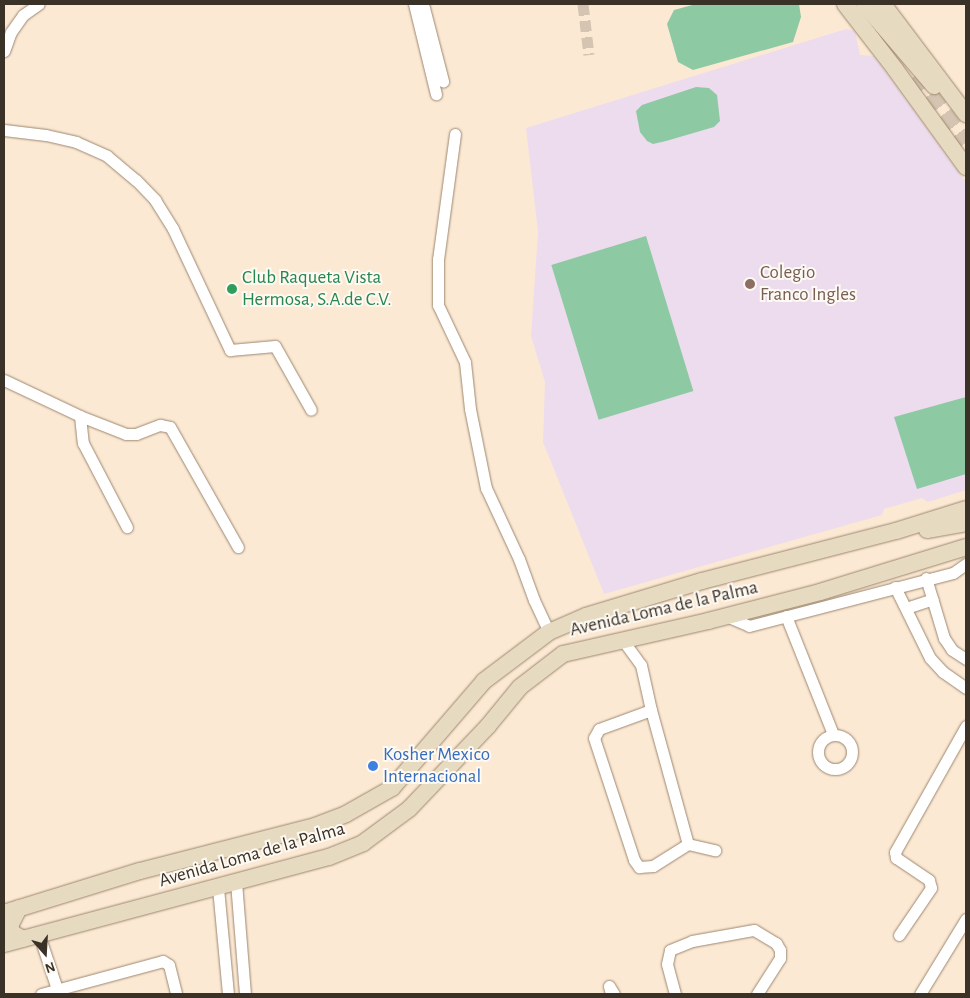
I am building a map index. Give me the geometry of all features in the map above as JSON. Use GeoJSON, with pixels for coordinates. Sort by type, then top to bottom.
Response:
{"type":"FeatureCollection","features":[{"type":"Feature","properties":{"kind":"main road"},"geometry":{"type":"LineString","coordinates":[[845,4],[895,68],[966,167]]}},
{"type":"Feature","properties":{"kind":"main road"},"geometry":{"type":"LineString","coordinates":[[864,4],[934,86]]}},
{"type":"Feature","properties":{"kind":"main road"},"geometry":{"type":"LineString","coordinates":[[882,4],[966,114]]}},
{"type":"Feature","properties":{"kind":"main road","name":"Avenida Loma de la Palma"},"geometry":{"type":"LineString","coordinates":[[12,910],[140,871],[315,826],[346,814],[392,788],[484,681],[549,632],[613,607],[702,581],[904,529],[966,509]]}},
{"type":"Feature","properties":{"kind":"main road"},"geometry":{"type":"LineString","coordinates":[[904,529],[918,531],[966,523]]}},
{"type":"Feature","properties":{"kind":"main road"},"geometry":{"type":"LineString","coordinates":[[911,564],[966,539]]}},
{"type":"Feature","properties":{"kind":"main road","name":"Avenida Loma de la Palma"},"geometry":{"type":"LineString","coordinates":[[4,944],[329,857],[363,842],[409,809],[488,726],[520,687],[563,654],[708,621],[966,547]]}},
{"type":"Feature","properties":{"kind":"main road"},"geometry":{"type":"LineString","coordinates":[[410,769],[423,774],[430,788]]}},
{"type":"Feature","properties":{"kind":"main road"},"geometry":{"type":"LineString","coordinates":[[12,910],[10,929],[31,937]]}},
{"type":"Feature","properties":{"kind":"street"},"geometry":{"type":"LineString","coordinates":[[4,51],[10,32],[23,15],[39,4]]}},
{"type":"Feature","properties":{"kind":"street"},"geometry":{"type":"LineString","coordinates":[[414,4],[436,94]]}},
{"type":"Feature","properties":{"kind":"street"},"geometry":{"type":"LineString","coordinates":[[423,4],[443,80]]}},
{"type":"Feature","properties":{"kind":"street"},"geometry":{"type":"LineString","coordinates":[[4,130],[46,135],[76,142],[107,156],[136,180],[155,200],[173,229],[230,350],[275,346],[310,410]]}},
{"type":"Feature","properties":{"kind":"street"},"geometry":{"type":"LineString","coordinates":[[454,134],[438,260],[438,305],[465,362],[470,409],[486,488],[519,559],[534,600],[549,632]]}},
{"type":"Feature","properties":{"kind":"street"},"geometry":{"type":"LineString","coordinates":[[4,380],[80,416],[126,434],[136,434],[160,425],[170,427],[238,547]]}},
{"type":"Feature","properties":{"kind":"street"},"geometry":{"type":"LineString","coordinates":[[80,416],[83,443],[127,527]]}},
{"type":"Feature","properties":{"kind":"street"},"geometry":{"type":"LineString","coordinates":[[726,616],[749,626],[926,578],[953,573],[966,564]]}},
{"type":"Feature","properties":{"kind":"street"},"geometry":{"type":"LineString","coordinates":[[926,578],[944,638],[952,650],[966,660]]}},
{"type":"Feature","properties":{"kind":"street"},"geometry":{"type":"LineString","coordinates":[[895,587],[930,658],[943,672],[966,688]]}},
{"type":"Feature","properties":{"kind":"street"},"geometry":{"type":"LineString","coordinates":[[906,608],[933,599]]}},
{"type":"Feature","properties":{"kind":"street"},"geometry":{"type":"LineString","coordinates":[[786,616],[833,734]]}},
{"type":"Feature","properties":{"kind":"street"},"geometry":{"type":"LineString","coordinates":[[627,638],[641,665],[651,710],[688,844]]}},
{"type":"Feature","properties":{"kind":"street"},"geometry":{"type":"LineString","coordinates":[[651,710],[599,729],[594,738],[634,860],[639,867],[652,866],[688,844],[715,850]]}},
{"type":"Feature","properties":{"kind":"street"},"geometry":{"type":"LineString","coordinates":[[899,935],[931,888],[929,880],[896,858],[895,852],[966,726]]}},
{"type":"Feature","properties":{"kind":"street"},"geometry":{"type":"LineString","coordinates":[[236,882],[245,994]]}},
{"type":"Feature","properties":{"kind":"street"},"geometry":{"type":"LineString","coordinates":[[218,888],[228,994]]}},
{"type":"Feature","properties":{"kind":"street"},"geometry":{"type":"LineString","coordinates":[[920,994],[966,919]]}},
{"type":"Feature","properties":{"kind":"street"},"geometry":{"type":"LineString","coordinates":[[675,994],[667,964],[670,950],[692,941],[754,930],[776,944],[780,950],[780,958],[757,994]]}},
{"type":"Feature","properties":{"kind":"street"},"geometry":{"type":"LineString","coordinates":[[224,936],[242,958]]}},
{"type":"Feature","properties":{"kind":"street"},"geometry":{"type":"LineString","coordinates":[[31,937],[57,989]]}},
{"type":"Feature","properties":{"kind":"street"},"geometry":{"type":"LineString","coordinates":[[41,994],[163,961],[169,965],[176,994]]}},
{"type":"Feature","properties":{"kind":"shaded area","name":"Colegio Franco Ingles"},"geometry":{"type":"Polygon","coordinates":[[[846,29],[855,31],[860,55],[874,56],[966,182],[966,490],[928,502],[922,498],[884,509],[882,515],[604,594],[543,442],[545,382],[531,336],[538,232],[526,128],[846,29]]]}},
{"type":"Feature","properties":{"kind":"green space"},"geometry":{"type":"Polygon","coordinates":[[[696,4],[799,4],[801,17],[793,42],[693,70],[678,62],[667,24],[674,10],[696,4]]]}},
{"type":"Feature","properties":{"kind":"green space"},"geometry":{"type":"Polygon","coordinates":[[[696,87],[709,88],[717,95],[720,121],[714,127],[666,141],[653,144],[647,141],[640,132],[636,111],[642,105],[696,87]]]}},
{"type":"Feature","properties":{"kind":"green space"},"geometry":{"type":"Polygon","coordinates":[[[646,236],[693,391],[599,420],[551,265],[646,236]]]}},
{"type":"Feature","properties":{"kind":"green space"},"geometry":{"type":"Polygon","coordinates":[[[966,397],[966,474],[917,489],[894,417],[966,397]]]}},
{"type":"Feature","properties":{"kind":"tunnel"},"geometry":{"type":"LineString","coordinates":[[583,4],[589,55]]}},
{"type":"Feature","properties":{"kind":"tunnel"},"geometry":{"type":"LineString","coordinates":[[916,75],[966,142]]}},
{"type":"Feature","properties":{"kind":"place","name":"Colegio Franco Ingles"},"geometry":{"type":"Point","coordinates":[750,284]}},
{"type":"Feature","properties":{"kind":"place","name":"Club Raqueta Vista Hermosa, S.A.de C.V."},"geometry":{"type":"Point","coordinates":[232,289]}},
{"type":"Feature","properties":{"kind":"place","name":"Kosher Mexico Internacional"},"geometry":{"type":"Point","coordinates":[373,766]}}]}
